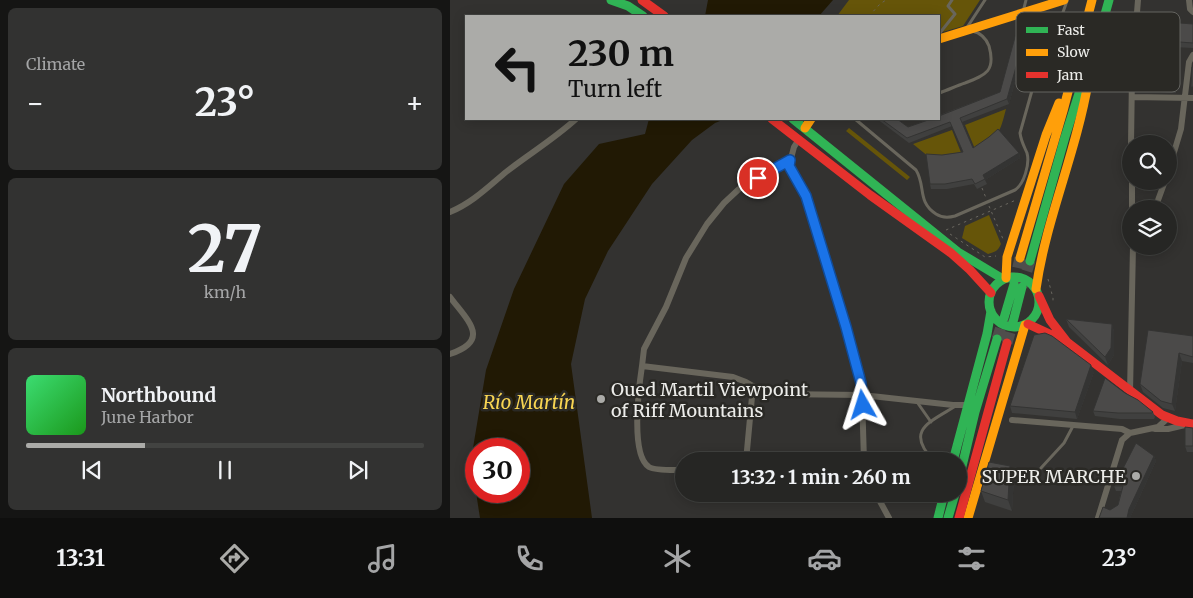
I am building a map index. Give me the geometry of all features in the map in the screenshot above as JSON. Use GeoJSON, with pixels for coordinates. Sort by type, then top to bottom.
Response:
{"type":"FeatureCollection","features":[{"type":"Feature","properties":{"kind":"main road"},"geometry":{"type":"LineString","coordinates":[[611,0],[628,6],[642,15]]}},
{"type":"Feature","properties":{"kind":"main road"},"geometry":{"type":"LineString","coordinates":[[642,0],[663,15]]}},
{"type":"Feature","properties":{"kind":"main road"},"geometry":{"type":"LineString","coordinates":[[1029,12],[1066,0]]}},
{"type":"Feature","properties":{"kind":"main road"},"geometry":{"type":"LineString","coordinates":[[940,39],[1016,16]]}},
{"type":"Feature","properties":{"kind":"main road"},"geometry":{"type":"LineString","coordinates":[[1005,279],[1007,257],[1052,118],[1064,92]]}},
{"type":"Feature","properties":{"kind":"main road"},"geometry":{"type":"LineString","coordinates":[[1020,258],[1067,92]]}},
{"type":"Feature","properties":{"kind":"main road"},"geometry":{"type":"LineString","coordinates":[[1030,261],[1079,92]]}},
{"type":"Feature","properties":{"kind":"main road"},"geometry":{"type":"LineString","coordinates":[[968,518],[1027,325],[1038,311],[1039,267],[1087,92]]}},
{"type":"Feature","properties":{"kind":"main road"},"geometry":{"type":"LineString","coordinates":[[773,120],[951,254],[991,292]]}},
{"type":"Feature","properties":{"kind":"main road"},"geometry":{"type":"LineString","coordinates":[[794,120],[958,252],[1005,279]]}},
{"type":"Feature","properties":{"kind":"main road"},"geometry":{"type":"LineString","coordinates":[[805,128],[810,120]]}},
{"type":"Feature","properties":{"kind":"main road"},"geometry":{"type":"LineString","coordinates":[[1067,342],[1027,325],[1014,328],[1004,325],[995,319],[991,311],[989,305],[991,292],[998,283],[1005,279],[1014,277],[1024,279],[1038,293],[1050,320],[1067,342],[1130,392],[1168,418],[1191,424]]}},
{"type":"Feature","properties":{"kind":"main road"},"geometry":{"type":"LineString","coordinates":[[1004,318],[1018,286],[1013,322]]}},
{"type":"Feature","properties":{"kind":"main road"},"geometry":{"type":"LineString","coordinates":[[955,452],[987,334],[991,311]]}},
{"type":"Feature","properties":{"kind":"main road"},"geometry":{"type":"LineString","coordinates":[[965,452],[975,412],[997,339]]}},
{"type":"Feature","properties":{"kind":"main road"},"geometry":{"type":"LineString","coordinates":[[959,518],[1007,343]]}},
{"type":"Feature","properties":{"kind":"main road"},"geometry":{"type":"LineString","coordinates":[[938,518],[942,502]]}},
{"type":"Feature","properties":{"kind":"main road"},"geometry":{"type":"LineString","coordinates":[[948,518],[953,502]]}},
{"type":"Feature","properties":{"kind":"street"},"geometry":{"type":"LineString","coordinates":[[1188,0],[1190,9],[1193,12]]}},
{"type":"Feature","properties":{"kind":"street"},"geometry":{"type":"LineString","coordinates":[[1177,142],[1181,129],[1190,62],[1193,55]]}},
{"type":"Feature","properties":{"kind":"street"},"geometry":{"type":"LineString","coordinates":[[1131,135],[1132,92]]}},
{"type":"Feature","properties":{"kind":"street"},"geometry":{"type":"LineString","coordinates":[[1132,97],[1193,98]]}},
{"type":"Feature","properties":{"kind":"street"},"geometry":{"type":"LineString","coordinates":[[450,212],[478,197],[506,172],[558,135],[575,120]]}},
{"type":"Feature","properties":{"kind":"street"},"geometry":{"type":"LineString","coordinates":[[799,139],[794,147],[789,166],[801,184],[808,201],[846,327],[862,395],[864,452]]}},
{"type":"Feature","properties":{"kind":"street"},"geometry":{"type":"LineString","coordinates":[[675,469],[653,468],[647,465],[643,459],[637,427],[636,409],[644,349],[666,307],[686,258],[706,224],[724,203],[745,185],[790,160]]}},
{"type":"Feature","properties":{"kind":"street"},"geometry":{"type":"LineString","coordinates":[[1130,392],[1133,255]]}},
{"type":"Feature","properties":{"kind":"street"},"geometry":{"type":"LineString","coordinates":[[450,298],[470,323],[474,333],[470,343],[450,354]]}},
{"type":"Feature","properties":{"kind":"street"},"geometry":{"type":"LineString","coordinates":[[642,366],[733,377],[768,393],[776,394],[862,395],[957,405],[968,404]]}},
{"type":"Feature","properties":{"kind":"street"},"geometry":{"type":"LineString","coordinates":[[747,452],[753,386]]}},
{"type":"Feature","properties":{"kind":"street"},"geometry":{"type":"LineString","coordinates":[[1154,429],[1168,418]]}},
{"type":"Feature","properties":{"kind":"street"},"geometry":{"type":"LineString","coordinates":[[1012,420],[1122,429],[1130,433]]}},
{"type":"Feature","properties":{"kind":"street"},"geometry":{"type":"LineString","coordinates":[[1098,518],[1122,440],[1130,433],[1168,429],[1191,424]]}},
{"type":"Feature","properties":{"kind":"street"},"geometry":{"type":"LineString","coordinates":[[880,502],[889,518]]}},
{"type":"Feature","properties":{"kind":"lane"},"geometry":{"type":"LineString","coordinates":[[940,33],[955,14],[948,6],[952,0]]}},
{"type":"Feature","properties":{"kind":"lane"},"geometry":{"type":"LineString","coordinates":[[940,93],[981,77],[991,67],[992,56],[986,39],[978,33],[965,31],[985,0]]}},
{"type":"Feature","properties":{"kind":"lane"},"geometry":{"type":"LineString","coordinates":[[1062,12],[1066,0]]}},
{"type":"Feature","properties":{"kind":"lane"},"geometry":{"type":"LineString","coordinates":[[855,120],[916,170],[920,179],[925,204],[930,210],[940,216],[950,218],[1015,190],[1022,183],[1028,159],[1020,133],[1032,92]]}},
{"type":"Feature","properties":{"kind":"lane"},"geometry":{"type":"LineString","coordinates":[[917,401],[931,422]]}},
{"type":"Feature","properties":{"kind":"lane"},"geometry":{"type":"LineString","coordinates":[[926,452],[920,443],[923,430],[931,422],[957,405]]}},
{"type":"Feature","properties":{"kind":"lane"},"geometry":{"type":"LineString","coordinates":[[1041,468],[1064,443],[1073,426]]}},
{"type":"Feature","properties":{"kind":"path"},"geometry":{"type":"LineString","coordinates":[[870,15],[886,0]]}},
{"type":"Feature","properties":{"kind":"path"},"geometry":{"type":"LineString","coordinates":[[1000,254],[986,258],[945,230],[1016,200]]}},
{"type":"Feature","properties":{"kind":"path"},"geometry":{"type":"LineString","coordinates":[[991,211],[1005,244],[1007,235]]}},
{"type":"Feature","properties":{"kind":"path"},"geometry":{"type":"LineString","coordinates":[[1047,274],[1053,298],[1052,307]]}},
{"type":"Feature","properties":{"kind":"shaded area"},"geometry":{"type":"Polygon","coordinates":[[[849,0],[980,0],[963,26],[940,33],[940,15],[838,15],[849,0]]]}},
{"type":"Feature","properties":{"kind":"shaded area"},"geometry":{"type":"Polygon","coordinates":[[[1006,109],[1002,125],[997,134],[975,149],[965,125],[1006,109]]]}},
{"type":"Feature","properties":{"kind":"shaded area"},"geometry":{"type":"Polygon","coordinates":[[[849,128],[910,177],[907,180],[846,131],[849,128]]]}},
{"type":"Feature","properties":{"kind":"shaded area"},"geometry":{"type":"Polygon","coordinates":[[[952,130],[962,155],[929,157],[913,144],[952,130]]]}},
{"type":"Feature","properties":{"kind":"shaded area"},"geometry":{"type":"Polygon","coordinates":[[[989,215],[1001,244],[996,251],[988,254],[962,238],[965,226],[989,215]]]}},
{"type":"Feature","properties":{"kind":"water"},"geometry":{"type":"Polygon","coordinates":[[[708,0],[833,0],[820,15],[705,15],[708,0]]]}},
{"type":"Feature","properties":{"kind":"water","name":"Río Martín"},"geometry":{"type":"Polygon","coordinates":[[[649,120],[722,120],[715,123],[692,140],[652,184],[608,251],[585,299],[571,364],[592,518],[480,518],[478,503],[530,503],[530,438],[475,438],[486,370],[514,289],[564,184],[599,144],[645,134],[649,120]]]}},
{"type":"Feature","properties":{"kind":"building"},"geometry":{"type":"Polygon","coordinates":[[[1180,23],[1193,24],[1193,43],[1180,42],[1180,23]]]}},
{"type":"Feature","properties":{"kind":"building"},"geometry":{"type":"Polygon","coordinates":[[[1016,33],[1016,67],[1007,99],[960,118],[973,148],[998,129],[1019,153],[983,175],[985,179],[975,184],[972,179],[945,184],[930,184],[926,154],[942,155],[963,152],[950,122],[907,138],[882,120],[898,120],[908,127],[928,120],[940,120],[940,116],[1000,92],[1016,33]]]}},
{"type":"Feature","properties":{"kind":"building"},"geometry":{"type":"Polygon","coordinates":[[[1192,67],[1193,87],[1191,87],[1192,67]]]}},
{"type":"Feature","properties":{"kind":"building"},"geometry":{"type":"Polygon","coordinates":[[[1066,319],[1112,324],[1111,348],[1105,357],[1066,319]]]}},
{"type":"Feature","properties":{"kind":"building"},"geometry":{"type":"Polygon","coordinates":[[[1148,330],[1193,336],[1193,357],[1179,353],[1172,404],[1161,401],[1140,384],[1148,330]]]}},
{"type":"Feature","properties":{"kind":"building"},"geometry":{"type":"Polygon","coordinates":[[[1045,333],[1052,336],[1091,365],[1075,412],[1010,406],[1034,335],[1045,333]]]}},
{"type":"Feature","properties":{"kind":"building"},"geometry":{"type":"Polygon","coordinates":[[[1105,378],[1153,412],[1118,413],[1093,411],[1105,378]]]}},
{"type":"Feature","properties":{"kind":"building"},"geometry":{"type":"Polygon","coordinates":[[[1185,427],[1193,428],[1193,446],[1185,446],[1185,427]]]}},
{"type":"Feature","properties":{"kind":"building","name":"SUPER MARCHE"},"geometry":{"type":"Polygon","coordinates":[[[1136,443],[1154,456],[1129,509],[1127,518],[1099,518],[1103,507],[1110,510],[1118,505],[1123,486],[1114,486],[1136,443]]]}},
{"type":"Feature","properties":{"kind":"building"},"geometry":{"type":"Polygon","coordinates":[[[989,462],[1010,466],[1008,500],[981,491],[989,462]]]}},
{"type":"Feature","properties":{"kind":"tunnel"},"geometry":{"type":"LineString","coordinates":[[1014,284],[1020,258]]}},
{"type":"Feature","properties":{"kind":"tunnel"},"geometry":{"type":"LineString","coordinates":[[1022,287],[1030,261]]}},
{"type":"Feature","properties":{"kind":"tunnel"},"geometry":{"type":"LineString","coordinates":[[997,339],[1004,318]]}},
{"type":"Feature","properties":{"kind":"tunnel"},"geometry":{"type":"LineString","coordinates":[[1007,343],[1013,322]]}},
{"type":"Feature","properties":{"kind":"traffic: fast"},"geometry":{"type":"LineString","coordinates":[[611,0],[628,6],[642,15]]}},
{"type":"Feature","properties":{"kind":"traffic: fast"},"geometry":{"type":"LineString","coordinates":[[1106,12],[1109,0]]}},
{"type":"Feature","properties":{"kind":"traffic: fast"},"geometry":{"type":"LineString","coordinates":[[1030,261],[1079,92]]}},
{"type":"Feature","properties":{"kind":"traffic: fast"},"geometry":{"type":"LineString","coordinates":[[794,120],[958,252],[1003,279]]}},
{"type":"Feature","properties":{"kind":"traffic: fast"},"geometry":{"type":"LineString","coordinates":[[1009,277],[1019,277],[1032,284],[1039,297],[1039,302],[1039,307],[1032,320],[1019,327],[1009,327],[1000,323],[993,316],[989,307],[989,297],[993,288],[1000,281],[1009,277]]}},
{"type":"Feature","properties":{"kind":"traffic: fast"},"geometry":{"type":"LineString","coordinates":[[1004,318],[1014,284]]}},
{"type":"Feature","properties":{"kind":"traffic: fast"},"geometry":{"type":"LineString","coordinates":[[1013,322],[1022,287]]}},
{"type":"Feature","properties":{"kind":"traffic: fast"},"geometry":{"type":"LineString","coordinates":[[955,452],[987,334],[991,311]]}},
{"type":"Feature","properties":{"kind":"traffic: fast"},"geometry":{"type":"LineString","coordinates":[[965,452],[975,412],[997,339]]}},
{"type":"Feature","properties":{"kind":"traffic: fast"},"geometry":{"type":"LineString","coordinates":[[938,518],[942,502]]}},
{"type":"Feature","properties":{"kind":"traffic: fast"},"geometry":{"type":"LineString","coordinates":[[948,518],[953,502]]}},
{"type":"Feature","properties":{"kind":"traffic: slow"},"geometry":{"type":"LineString","coordinates":[[1026,12],[1064,0]]}},
{"type":"Feature","properties":{"kind":"traffic: slow"},"geometry":{"type":"LineString","coordinates":[[1089,12],[1092,0]]}},
{"type":"Feature","properties":{"kind":"traffic: slow"},"geometry":{"type":"LineString","coordinates":[[940,39],[1016,15]]}},
{"type":"Feature","properties":{"kind":"traffic: slow"},"geometry":{"type":"LineString","coordinates":[[1020,258],[1068,92]]}},
{"type":"Feature","properties":{"kind":"traffic: slow"},"geometry":{"type":"LineString","coordinates":[[1036,289],[1047,237],[1086,92]]}},
{"type":"Feature","properties":{"kind":"traffic: slow"},"geometry":{"type":"LineString","coordinates":[[1006,278],[1007,257],[1046,135],[1059,103]]}},
{"type":"Feature","properties":{"kind":"traffic: slow"},"geometry":{"type":"LineString","coordinates":[[805,128],[810,120]]}},
{"type":"Feature","properties":{"kind":"traffic: slow"},"geometry":{"type":"LineString","coordinates":[[968,518],[1025,325]]}},
{"type":"Feature","properties":{"kind":"traffic: jam"},"geometry":{"type":"LineString","coordinates":[[642,0],[663,15]]}},
{"type":"Feature","properties":{"kind":"traffic: jam"},"geometry":{"type":"LineString","coordinates":[[773,120],[870,195],[951,253],[991,293]]}},
{"type":"Feature","properties":{"kind":"traffic: jam"},"geometry":{"type":"LineString","coordinates":[[1039,296],[1050,320],[1067,342],[1162,415],[1177,421],[1193,424]]}},
{"type":"Feature","properties":{"kind":"traffic: jam"},"geometry":{"type":"LineString","coordinates":[[1028,324],[1067,342]]}},
{"type":"Feature","properties":{"kind":"traffic: jam"},"geometry":{"type":"LineString","coordinates":[[959,518],[1007,343]]}},
{"type":"Feature","properties":{"kind":"place","name":"Oued Martil Viewpoint of Riff Mountains"},"geometry":{"type":"Point","coordinates":[601,399]}},
{"type":"Feature","properties":{"kind":"place","name":"SUPER MARCHE"},"geometry":{"type":"Point","coordinates":[1136,476]}},
{"type":"Feature","properties":{"kind":"route"},"geometry":{"type":"LineString","coordinates":[[758,178],[790,160],[789,166],[804,190],[808,201],[846,327],[861,383],[863,405]]}}]}
